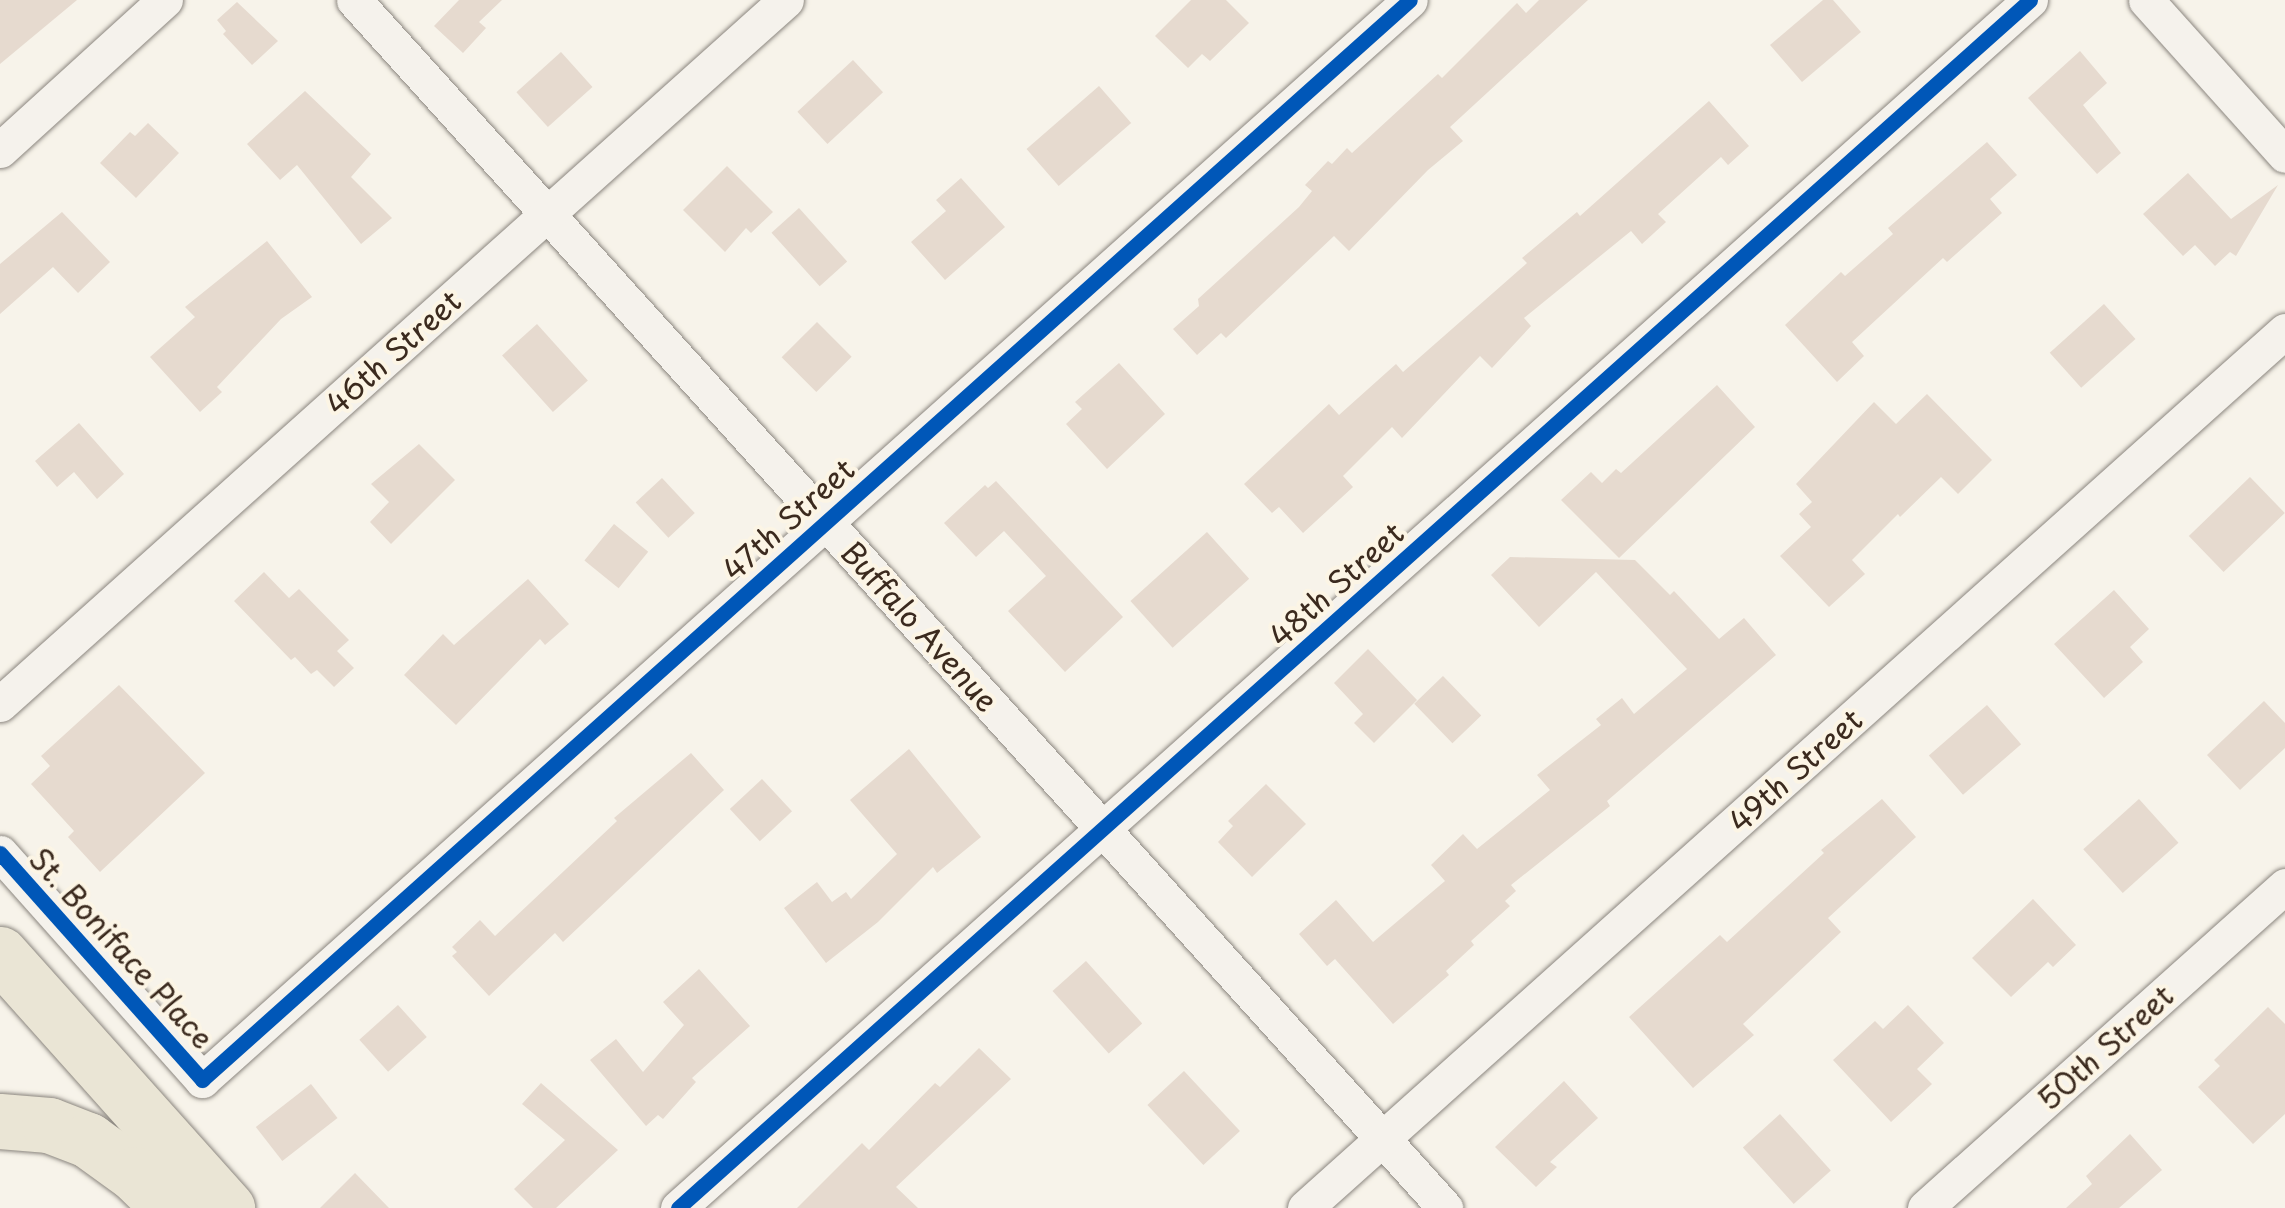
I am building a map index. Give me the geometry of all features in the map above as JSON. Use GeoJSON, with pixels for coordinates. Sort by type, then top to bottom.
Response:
{"type":"FeatureCollection","features":[{"type":"Feature","properties":{"kind":"highway"},"geometry":{"type":"LineString","coordinates":[[0,954],[228,1208]]}},
{"type":"Feature","properties":{"kind":"highway"},"geometry":{"type":"LineString","coordinates":[[0,1121],[49,1125],[88,1140],[135,1174],[170,1208]]}},
{"type":"Feature","properties":{"kind":"street"},"geometry":{"type":"LineString","coordinates":[[0,150],[166,0]]}},
{"type":"Feature","properties":{"kind":"street","name":"Buffalo Avenue"},"geometry":{"type":"LineString","coordinates":[[354,0],[1445,1208]]}},
{"type":"Feature","properties":{"kind":"street","name":"46th Street"},"geometry":{"type":"LineString","coordinates":[[0,704],[786,0]]}},
{"type":"Feature","properties":{"kind":"street","name":"47th Street"},"geometry":{"type":"LineString","coordinates":[[202,1080],[1410,0]]}},
{"type":"Feature","properties":{"kind":"street","name":"48th Street"},"geometry":{"type":"LineString","coordinates":[[678,1208],[2030,0]]}},
{"type":"Feature","properties":{"kind":"street"},"geometry":{"type":"LineString","coordinates":[[2146,0],[2285,155]]}},
{"type":"Feature","properties":{"kind":"street","name":"49th Street"},"geometry":{"type":"LineString","coordinates":[[1305,1208],[2285,331]]}},
{"type":"Feature","properties":{"kind":"street","name":"St. Boniface Place"},"geometry":{"type":"LineString","coordinates":[[0,853],[202,1080]]}},
{"type":"Feature","properties":{"kind":"street","name":"50th Street"},"geometry":{"type":"LineString","coordinates":[[1925,1208],[2285,886]]}},
{"type":"Feature","properties":{"kind":"building"},"geometry":{"type":"Polygon","coordinates":[[[0,0],[77,0],[0,64],[0,0]]]}},
{"type":"Feature","properties":{"kind":"building"},"geometry":{"type":"Polygon","coordinates":[[[459,0],[502,0],[479,22],[486,28],[463,53],[434,26],[459,0]]]}},
{"type":"Feature","properties":{"kind":"building"},"geometry":{"type":"Polygon","coordinates":[[[1191,0],[1226,0],[1249,23],[1210,61],[1202,54],[1188,68],[1155,36],[1191,0]]]}},
{"type":"Feature","properties":{"kind":"building"},"geometry":{"type":"Polygon","coordinates":[[[1539,0],[1588,0],[1450,127],[1463,141],[1428,170],[1349,251],[1334,236],[1226,338],[1221,333],[1197,355],[1173,329],[1199,306],[1198,299],[1299,207],[1312,191],[1305,185],[1328,161],[1332,164],[1347,148],[1352,153],[1438,74],[1442,78],[1517,3],[1526,13],[1539,0]]]}},
{"type":"Feature","properties":{"kind":"building"},"geometry":{"type":"Polygon","coordinates":[[[1823,0],[1833,0],[1861,32],[1802,82],[1770,45],[1823,0]]]}},
{"type":"Feature","properties":{"kind":"building"},"geometry":{"type":"Polygon","coordinates":[[[237,2],[278,41],[252,65],[223,34],[226,31],[217,20],[237,2]]]}},
{"type":"Feature","properties":{"kind":"building"},"geometry":{"type":"Polygon","coordinates":[[[2080,51],[2107,83],[2083,105],[2121,153],[2097,174],[2028,98],[2080,51]]]}},
{"type":"Feature","properties":{"kind":"building"},"geometry":{"type":"Polygon","coordinates":[[[561,52],[592,87],[548,127],[516,92],[561,52]]]}},
{"type":"Feature","properties":{"kind":"building"},"geometry":{"type":"Polygon","coordinates":[[[853,60],[883,92],[827,144],[797,112],[853,60]]]}},
{"type":"Feature","properties":{"kind":"building"},"geometry":{"type":"Polygon","coordinates":[[[1099,86],[1131,123],[1059,186],[1027,149],[1099,86]]]}},
{"type":"Feature","properties":{"kind":"building"},"geometry":{"type":"Polygon","coordinates":[[[305,91],[371,154],[351,177],[392,218],[361,244],[297,165],[280,180],[247,144],[305,91]]]}},
{"type":"Feature","properties":{"kind":"building"},"geometry":{"type":"Polygon","coordinates":[[[1709,101],[1749,146],[1728,165],[1721,157],[1658,214],[1666,222],[1642,244],[1631,231],[1524,318],[1531,326],[1492,368],[1480,356],[1402,438],[1392,427],[1343,476],[1353,487],[1303,533],[1279,507],[1272,513],[1244,484],[1329,404],[1339,415],[1396,364],[1403,372],[1527,263],[1522,258],[1577,212],[1580,216],[1709,101]]]}},
{"type":"Feature","properties":{"kind":"building"},"geometry":{"type":"Polygon","coordinates":[[[148,123],[179,153],[136,198],[100,163],[130,132],[135,136],[148,123]]]}},
{"type":"Feature","properties":{"kind":"building"},"geometry":{"type":"Polygon","coordinates":[[[1987,142],[2017,175],[1990,199],[2002,213],[1947,262],[1943,258],[1852,342],[1864,356],[1837,382],[1785,325],[1841,272],[1845,276],[1893,234],[1888,228],[1987,142]]]}},
{"type":"Feature","properties":{"kind":"building"},"geometry":{"type":"Polygon","coordinates":[[[727,166],[773,212],[751,233],[746,228],[725,252],[683,210],[727,166]]]}},
{"type":"Feature","properties":{"kind":"building"},"geometry":{"type":"Polygon","coordinates":[[[2188,173],[2231,219],[2278,185],[2236,256],[2230,252],[2215,266],[2195,245],[2183,256],[2143,214],[2188,173]]]}},
{"type":"Feature","properties":{"kind":"building"},"geometry":{"type":"Polygon","coordinates":[[[961,178],[1005,227],[945,280],[911,242],[946,211],[936,200],[961,178]]]}},
{"type":"Feature","properties":{"kind":"building"},"geometry":{"type":"Polygon","coordinates":[[[799,208],[847,262],[820,286],[772,233],[799,208]]]}},
{"type":"Feature","properties":{"kind":"building"},"geometry":{"type":"Polygon","coordinates":[[[62,212],[110,262],[78,293],[53,267],[0,314],[0,264],[62,212]]]}},
{"type":"Feature","properties":{"kind":"building"},"geometry":{"type":"Polygon","coordinates":[[[267,241],[312,297],[281,319],[217,387],[222,392],[200,412],[150,357],[195,317],[185,307],[267,241]]]}},
{"type":"Feature","properties":{"kind":"building"},"geometry":{"type":"Polygon","coordinates":[[[2104,304],[2135,339],[2081,388],[2050,353],[2104,304]]]}},
{"type":"Feature","properties":{"kind":"building"},"geometry":{"type":"Polygon","coordinates":[[[817,322],[852,357],[816,392],[782,357],[817,322]]]}},
{"type":"Feature","properties":{"kind":"building"},"geometry":{"type":"Polygon","coordinates":[[[537,324],[588,380],[553,412],[502,355],[537,324]]]}},
{"type":"Feature","properties":{"kind":"building"},"geometry":{"type":"Polygon","coordinates":[[[1119,363],[1165,414],[1107,469],[1066,424],[1082,409],[1075,402],[1119,363]]]}},
{"type":"Feature","properties":{"kind":"building"},"geometry":{"type":"Polygon","coordinates":[[[1717,385],[1755,427],[1619,558],[1561,500],[1591,472],[1602,483],[1616,469],[1621,473],[1717,385]]]}},
{"type":"Feature","properties":{"kind":"building"},"geometry":{"type":"Polygon","coordinates":[[[1927,394],[1992,460],[1958,494],[1941,477],[1900,517],[1898,514],[1852,560],[1865,574],[1829,607],[1780,556],[1811,527],[1799,514],[1812,502],[1796,484],[1874,402],[1896,424],[1927,394]]]}},
{"type":"Feature","properties":{"kind":"building"},"geometry":{"type":"Polygon","coordinates":[[[79,423],[124,474],[97,499],[74,472],[57,487],[35,461],[79,423]]]}},
{"type":"Feature","properties":{"kind":"building"},"geometry":{"type":"Polygon","coordinates":[[[419,444],[455,480],[391,544],[370,522],[389,502],[371,484],[419,444]]]}},
{"type":"Feature","properties":{"kind":"building"},"geometry":{"type":"Polygon","coordinates":[[[2250,477],[2285,513],[2224,572],[2189,536],[2250,477]]]}},
{"type":"Feature","properties":{"kind":"building"},"geometry":{"type":"Polygon","coordinates":[[[662,478],[695,513],[668,538],[636,503],[662,478]]]}},
{"type":"Feature","properties":{"kind":"building"},"geometry":{"type":"Polygon","coordinates":[[[996,481],[1123,617],[1065,672],[1008,611],[1046,576],[1004,531],[976,557],[944,523],[985,485],[988,488],[996,481]]]}},
{"type":"Feature","properties":{"kind":"building"},"geometry":{"type":"Polygon","coordinates":[[[614,524],[648,552],[619,588],[584,561],[614,524]]]}},
{"type":"Feature","properties":{"kind":"building"},"geometry":{"type":"Polygon","coordinates":[[[1207,532],[1249,579],[1173,648],[1130,601],[1207,532]]]}},
{"type":"Feature","properties":{"kind":"building"},"geometry":{"type":"Polygon","coordinates":[[[1510,557],[1635,560],[1670,595],[1674,591],[1719,639],[1744,618],[1776,655],[1607,801],[1610,806],[1511,885],[1516,891],[1505,901],[1510,906],[1471,941],[1474,945],[1446,971],[1449,975],[1393,1024],[1335,959],[1327,966],[1299,934],[1336,900],[1373,942],[1445,881],[1431,865],[1463,834],[1477,849],[1550,790],[1537,775],[1601,725],[1596,719],[1622,698],[1634,714],[1687,669],[1596,572],[1539,627],[1491,575],[1510,557]]]}},
{"type":"Feature","properties":{"kind":"building"},"geometry":{"type":"Polygon","coordinates":[[[264,572],[289,598],[299,589],[349,640],[337,651],[354,668],[334,687],[317,670],[311,674],[295,657],[291,660],[234,601],[264,572]]]}},
{"type":"Feature","properties":{"kind":"building"},"geometry":{"type":"Polygon","coordinates":[[[528,579],[569,624],[545,645],[540,639],[456,725],[404,675],[443,634],[454,645],[528,579]]]}},
{"type":"Feature","properties":{"kind":"building"},"geometry":{"type":"Polygon","coordinates":[[[2114,590],[2149,629],[2130,647],[2143,662],[2104,698],[2054,644],[2114,590]]]}},
{"type":"Feature","properties":{"kind":"building"},"geometry":{"type":"Polygon","coordinates":[[[1368,649],[1417,700],[1374,743],[1354,723],[1363,714],[1334,683],[1368,649]]]}},
{"type":"Feature","properties":{"kind":"building"},"geometry":{"type":"Polygon","coordinates":[[[1443,676],[1481,716],[1452,743],[1414,704],[1443,676]]]}},
{"type":"Feature","properties":{"kind":"building"},"geometry":{"type":"Polygon","coordinates":[[[119,685],[205,773],[100,872],[68,837],[74,831],[31,784],[50,766],[41,756],[119,685]]]}},
{"type":"Feature","properties":{"kind":"building"},"geometry":{"type":"Polygon","coordinates":[[[2264,701],[2285,723],[2285,748],[2240,790],[2207,755],[2264,701]]]}},
{"type":"Feature","properties":{"kind":"building"},"geometry":{"type":"Polygon","coordinates":[[[1987,705],[2021,744],[1963,795],[1929,756],[1987,705]]]}},
{"type":"Feature","properties":{"kind":"building"},"geometry":{"type":"Polygon","coordinates":[[[909,749],[981,837],[937,873],[933,867],[878,922],[826,963],[784,908],[817,882],[832,902],[846,892],[851,899],[897,854],[850,800],[909,749]]]}},
{"type":"Feature","properties":{"kind":"building"},"geometry":{"type":"Polygon","coordinates":[[[691,753],[724,790],[563,942],[555,933],[489,996],[452,956],[457,952],[452,947],[480,920],[495,936],[617,821],[614,818],[691,753]]]}},
{"type":"Feature","properties":{"kind":"building"},"geometry":{"type":"Polygon","coordinates":[[[762,779],[792,811],[760,841],[730,809],[762,779]]]}},
{"type":"Feature","properties":{"kind":"building"},"geometry":{"type":"Polygon","coordinates":[[[1266,784],[1306,824],[1252,877],[1218,842],[1233,826],[1228,821],[1266,784]]]}},
{"type":"Feature","properties":{"kind":"building"},"geometry":{"type":"Polygon","coordinates":[[[1882,799],[1916,837],[1828,918],[1841,932],[1743,1024],[1754,1035],[1693,1088],[1629,1017],[1720,935],[1727,942],[1824,853],[1821,850],[1882,799]]]}},
{"type":"Feature","properties":{"kind":"building"},"geometry":{"type":"Polygon","coordinates":[[[2139,799],[2178,843],[2123,893],[2083,849],[2139,799]]]}},
{"type":"Feature","properties":{"kind":"building"},"geometry":{"type":"Polygon","coordinates":[[[2033,899],[2076,945],[2053,967],[2048,962],[2011,997],[1972,958],[2033,899]]]}},
{"type":"Feature","properties":{"kind":"building"},"geometry":{"type":"Polygon","coordinates":[[[1086,961],[1142,1023],[1109,1054],[1053,991],[1086,961]]]}},
{"type":"Feature","properties":{"kind":"building"},"geometry":{"type":"Polygon","coordinates":[[[699,969],[750,1026],[692,1078],[696,1082],[663,1119],[658,1115],[646,1126],[590,1060],[616,1039],[643,1072],[684,1025],[663,1002],[699,969]]]}},
{"type":"Feature","properties":{"kind":"building"},"geometry":{"type":"Polygon","coordinates":[[[398,1005],[427,1037],[388,1072],[359,1040],[398,1005]]]}},
{"type":"Feature","properties":{"kind":"building"},"geometry":{"type":"Polygon","coordinates":[[[1908,1005],[1944,1043],[1917,1069],[1932,1084],[1891,1122],[1833,1060],[1875,1021],[1883,1029],[1908,1005]]]}},
{"type":"Feature","properties":{"kind":"building"},"geometry":{"type":"Polygon","coordinates":[[[2268,1007],[2285,1024],[2285,1114],[2253,1144],[2198,1087],[2220,1066],[2214,1060],[2268,1007]]]}},
{"type":"Feature","properties":{"kind":"building"},"geometry":{"type":"Polygon","coordinates":[[[979,1048],[1011,1079],[896,1187],[918,1208],[797,1208],[862,1143],[869,1150],[935,1083],[940,1087],[979,1048]]]}},
{"type":"Feature","properties":{"kind":"building"},"geometry":{"type":"Polygon","coordinates":[[[1184,1071],[1240,1131],[1203,1165],[1147,1105],[1184,1071]]]}},
{"type":"Feature","properties":{"kind":"building"},"geometry":{"type":"Polygon","coordinates":[[[1564,1081],[1598,1118],[1550,1162],[1557,1167],[1536,1187],[1495,1147],[1564,1081]]]}},
{"type":"Feature","properties":{"kind":"building"},"geometry":{"type":"Polygon","coordinates":[[[541,1083],[618,1150],[556,1208],[533,1208],[514,1189],[565,1140],[522,1104],[541,1083]]]}},
{"type":"Feature","properties":{"kind":"building"},"geometry":{"type":"Polygon","coordinates":[[[311,1084],[337,1118],[282,1161],[256,1127],[311,1084]]]}},
{"type":"Feature","properties":{"kind":"building"},"geometry":{"type":"Polygon","coordinates":[[[1780,1114],[1831,1170],[1794,1204],[1743,1147],[1780,1114]]]}},
{"type":"Feature","properties":{"kind":"building"},"geometry":{"type":"Polygon","coordinates":[[[2130,1134],[2162,1170],[2119,1208],[2066,1208],[2092,1184],[2086,1176],[2130,1134]]]}},
{"type":"Feature","properties":{"kind":"building"},"geometry":{"type":"Polygon","coordinates":[[[355,1173],[389,1208],[320,1208],[355,1173]]]}},
{"type":"Feature","properties":{"kind":"cycle path"},"geometry":{"type":"LineString","coordinates":[[0,853],[202,1080],[1410,0]]}},
{"type":"Feature","properties":{"kind":"cycle path"},"geometry":{"type":"LineString","coordinates":[[678,1208],[2030,0]]}}]}
